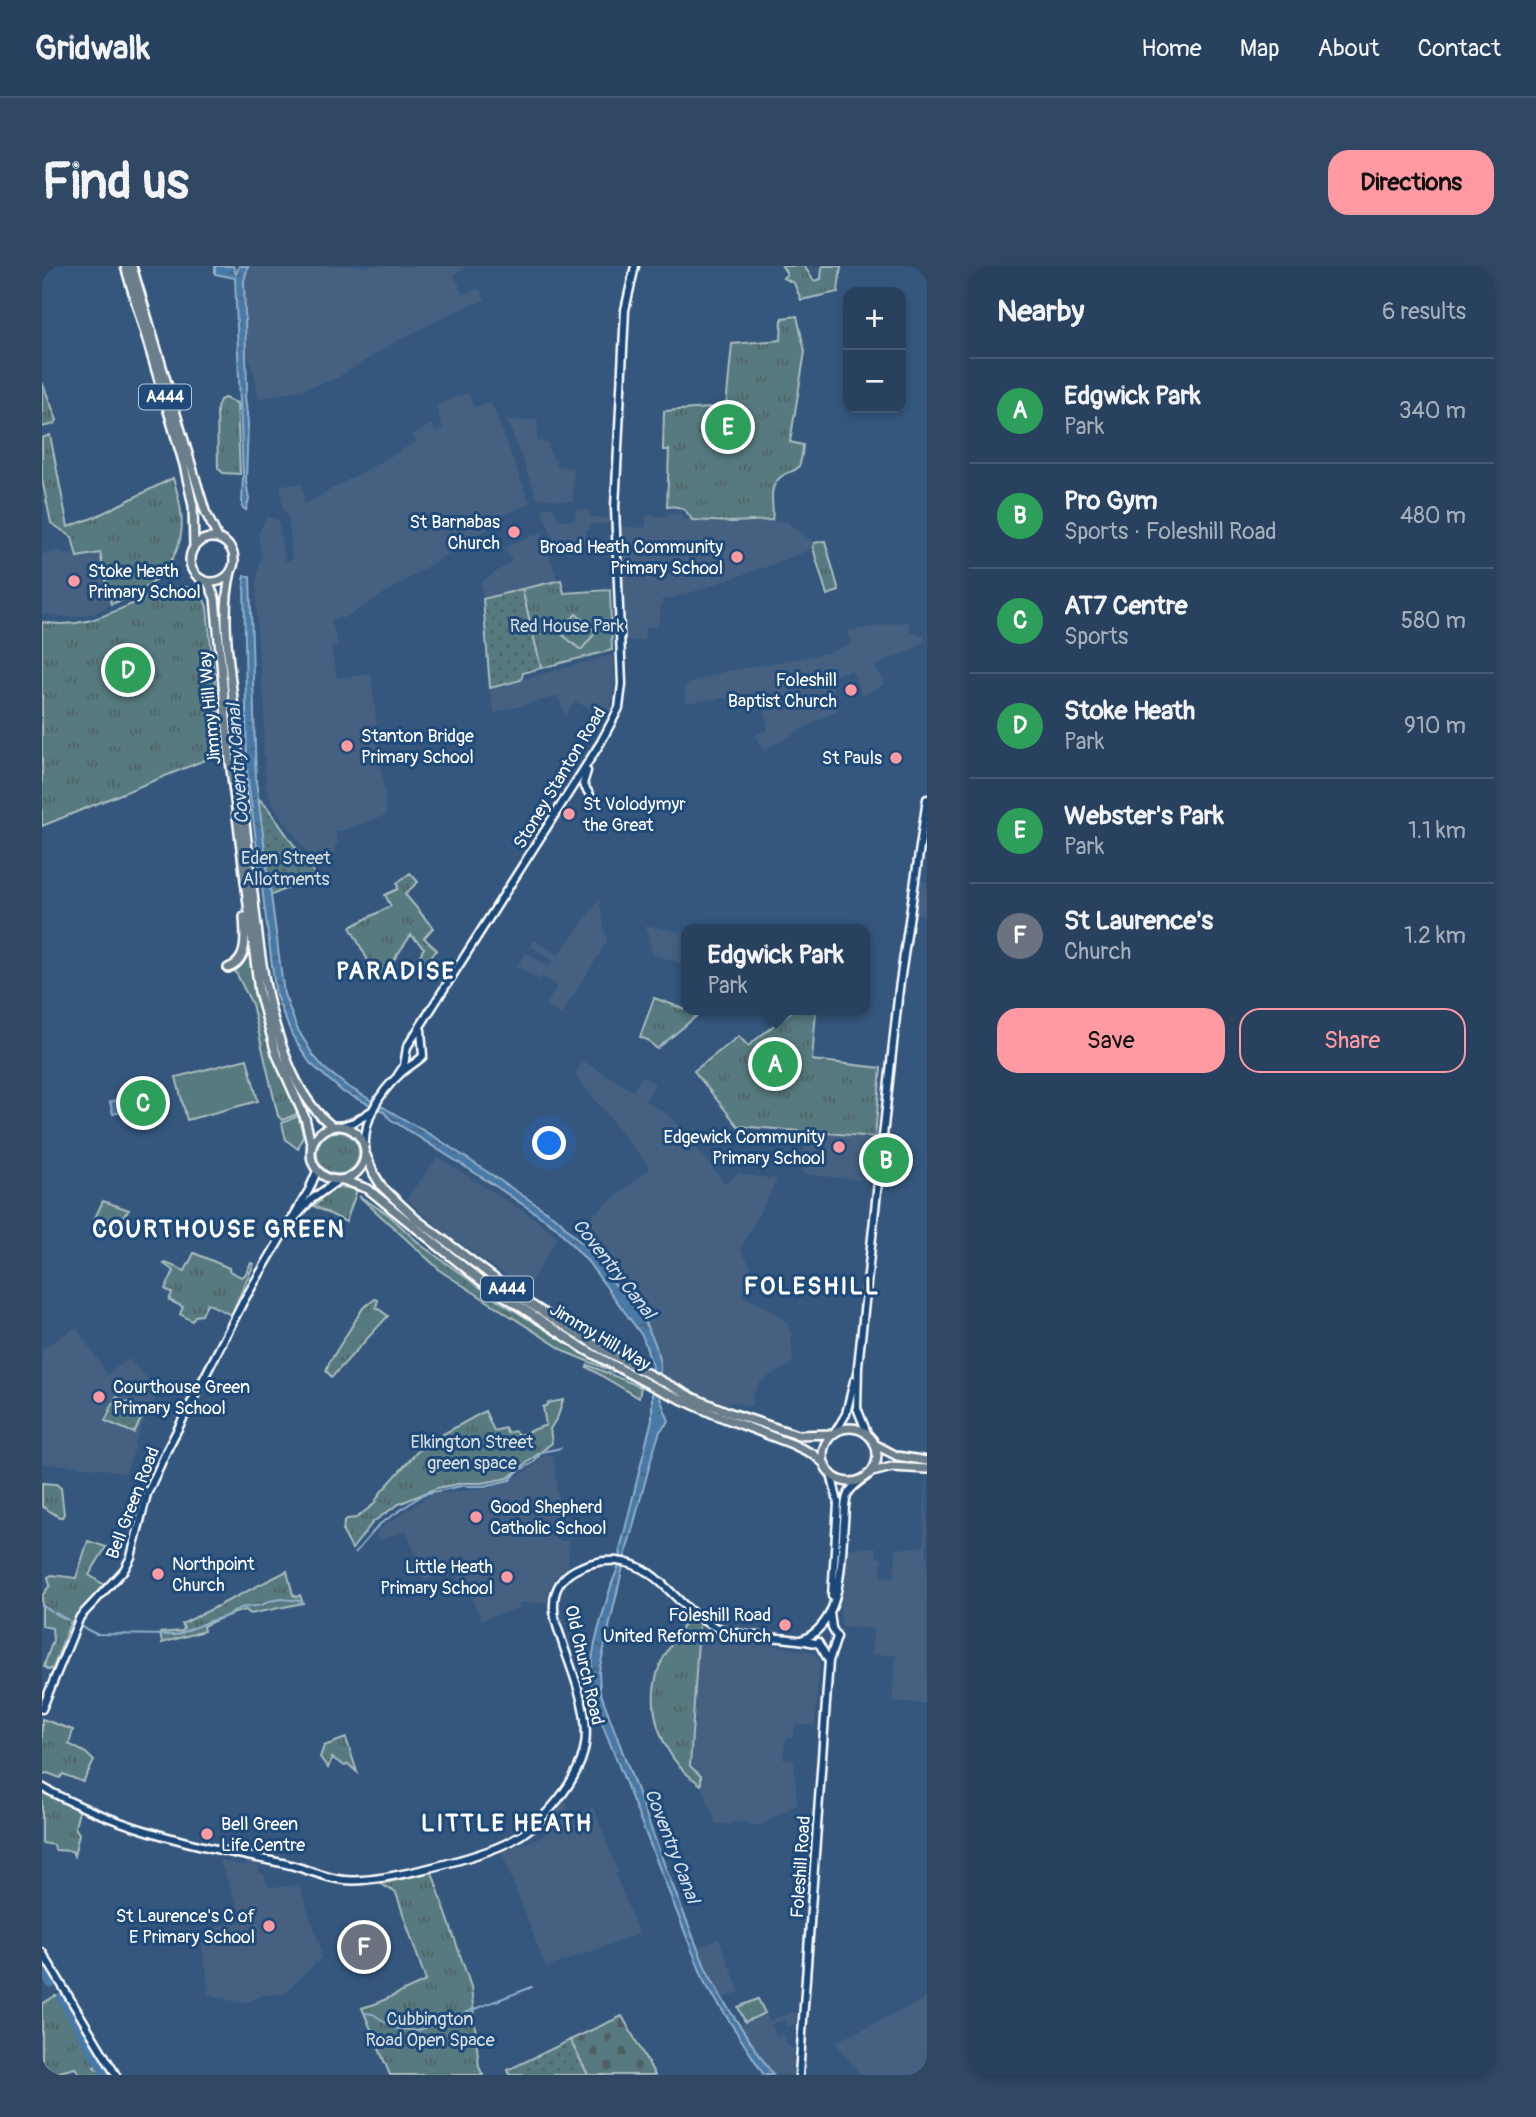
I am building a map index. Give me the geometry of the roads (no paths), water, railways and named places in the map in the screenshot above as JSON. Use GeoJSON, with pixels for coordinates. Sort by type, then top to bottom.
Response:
{"type":"FeatureCollection","features":[{"type":"Feature","properties":{"kind":"highway","name":"A444"},"geometry":{"type":"LineString","coordinates":[[125,266],[184,465],[193,506],[194,547]]}},
{"type":"Feature","properties":{"kind":"highway","name":"A444"},"geometry":{"type":"LineString","coordinates":[[132,266],[205,512],[218,538]]}},
{"type":"Feature","properties":{"kind":"highway"},"geometry":{"type":"LineString","coordinates":[[218,538],[226,542],[233,552],[231,574],[210,586],[195,575],[191,568],[190,560],[194,547],[202,539],[218,538]]}},
{"type":"Feature","properties":{"kind":"highway","name":"Jimmy Hill Way"},"geometry":{"type":"LineString","coordinates":[[231,574],[226,609],[237,755],[265,983],[279,1034],[309,1102],[320,1117],[336,1126]]}},
{"type":"Feature","properties":{"kind":"highway","name":"Jimmy Hill Way"},"geometry":{"type":"LineString","coordinates":[[210,586],[215,598],[244,880],[260,1000],[276,1053],[302,1109],[312,1147]]}},
{"type":"Feature","properties":{"kind":"highway"},"geometry":{"type":"LineString","coordinates":[[228,968],[237,964],[243,953],[244,880]]}},
{"type":"Feature","properties":{"kind":"highway"},"geometry":{"type":"LineString","coordinates":[[336,1126],[357,1134],[365,1151],[360,1168],[340,1181],[326,1178],[317,1171],[310,1157],[312,1147],[321,1132],[336,1126]]}},
{"type":"Feature","properties":{"kind":"highway","name":"Jimmy Hill Way"},"geometry":{"type":"LineString","coordinates":[[365,1151],[374,1174],[390,1195],[440,1239],[556,1322],[645,1373],[712,1406],[792,1434],[804,1436],[834,1432]]}},
{"type":"Feature","properties":{"kind":"highway","name":"Jimmy Hill Way"},"geometry":{"type":"LineString","coordinates":[[340,1181],[368,1189],[480,1280],[586,1350],[664,1392],[792,1444],[813,1454],[825,1464]]}},
{"type":"Feature","properties":{"kind":"highway"},"geometry":{"type":"LineString","coordinates":[[876,1446],[877,1460],[871,1472],[864,1478],[844,1481],[831,1474],[825,1464],[824,1448],[834,1432],[853,1427],[867,1433],[876,1446],[897,1456],[927,1461]]}},
{"type":"Feature","properties":{"kind":"highway"},"geometry":{"type":"LineString","coordinates":[[871,1472],[892,1467],[927,1469]]}},
{"type":"Feature","properties":{"kind":"main road","name":"Stoney Stanton Road"},"geometry":{"type":"LineString","coordinates":[[409,1045],[617,713],[621,696],[615,507],[625,310],[635,266]]}},
{"type":"Feature","properties":{"kind":"main road"},"geometry":{"type":"LineString","coordinates":[[590,759],[583,781],[584,788],[590,795]]}},
{"type":"Feature","properties":{"kind":"main road"},"geometry":{"type":"LineString","coordinates":[[867,1433],[857,1408],[858,1366],[899,989],[927,799]]}},
{"type":"Feature","properties":{"kind":"main road","name":"Stoney Stanton Road"},"geometry":{"type":"LineString","coordinates":[[421,1047],[422,1025]]}},
{"type":"Feature","properties":{"kind":"main road"},"geometry":{"type":"LineString","coordinates":[[365,1151],[365,1130],[373,1110],[398,1075],[423,1056],[421,1047],[416,1044],[409,1045],[398,1075]]}},
{"type":"Feature","properties":{"kind":"main road"},"geometry":{"type":"LineString","coordinates":[[406,1056],[415,1062]]}},
{"type":"Feature","properties":{"kind":"main road"},"geometry":{"type":"LineString","coordinates":[[336,1126],[354,1122],[373,1110]]}},
{"type":"Feature","properties":{"kind":"main road","name":"Bell Green Road"},"geometry":{"type":"LineString","coordinates":[[42,1709],[80,1617],[124,1570],[131,1557],[147,1494],[162,1461],[243,1302],[317,1171]]}},
{"type":"Feature","properties":{"kind":"main road","name":"Bell Green Road"},"geometry":{"type":"LineString","coordinates":[[286,1227],[312,1199],[340,1181]]}},
{"type":"Feature","properties":{"kind":"main road"},"geometry":{"type":"LineString","coordinates":[[834,1432],[848,1409],[858,1366]]}},
{"type":"Feature","properties":{"kind":"main road"},"geometry":{"type":"LineString","coordinates":[[831,1474],[838,1503],[832,1604]]}},
{"type":"Feature","properties":{"kind":"main road"},"geometry":{"type":"LineString","coordinates":[[819,1644],[829,1647],[837,1637],[832,1628],[830,1613],[837,1591],[848,1494],[864,1478]]}},
{"type":"Feature","properties":{"kind":"main road","name":"Old Church Road"},"geometry":{"type":"LineString","coordinates":[[42,1787],[83,1808],[174,1838],[245,1857],[290,1865],[344,1881],[377,1879],[498,1847],[526,1832],[547,1814],[572,1778],[583,1754],[586,1737],[583,1713],[554,1607],[561,1582],[578,1568],[612,1561],[640,1567],[654,1575],[705,1623],[741,1634],[819,1644]]}},
{"type":"Feature","properties":{"kind":"main road"},"geometry":{"type":"LineString","coordinates":[[829,1661],[816,1636],[830,1613]]}},
{"type":"Feature","properties":{"kind":"main road"},"geometry":{"type":"LineString","coordinates":[[799,1640],[824,1626],[832,1628]]}},
{"type":"Feature","properties":{"kind":"main road","name":"Foleshill Road"},"geometry":{"type":"LineString","coordinates":[[799,2075],[829,1661],[834,1644]]}},
{"type":"Feature","properties":{"kind":"main road"},"geometry":{"type":"LineString","coordinates":[[42,1952],[116,2075]]}},
{"type":"Feature","properties":{"kind":"water"},"geometry":{"type":"Polygon","coordinates":[[[215,266],[233,266],[236,274],[239,266],[248,266],[244,281],[245,395],[248,423],[246,481],[249,499],[246,510],[242,507],[235,278],[215,274],[215,266]]]}},
{"type":"Feature","properties":{"kind":"water"},"geometry":{"type":"Polygon","coordinates":[[[244,576],[250,576],[256,781],[284,994],[297,1028],[324,1068],[347,1086],[438,1139],[558,1219],[611,1274],[614,1283],[641,1314],[655,1343],[660,1363],[660,1398],[669,1421],[660,1431],[627,1549],[599,1671],[600,1691],[706,1969],[724,2002],[773,2075],[764,2075],[705,1983],[594,1702],[591,1675],[597,1636],[620,1564],[620,1550],[652,1419],[652,1366],[643,1337],[588,1262],[556,1227],[390,1119],[383,1111],[343,1092],[310,1063],[292,1035],[276,996],[247,772],[244,576]]]}},
{"type":"Feature","properties":{"kind":"water"},"geometry":{"type":"Polygon","coordinates":[[[141,1093],[145,1106],[113,1114],[110,1102],[141,1093]]]}},
{"type":"Feature","properties":{"kind":"waterway"},"geometry":{"type":"LineString","coordinates":[[355,1553],[380,1524],[424,1494],[510,1480],[517,1472],[533,1463],[542,1452],[561,1448]]}},
{"type":"Feature","properties":{"kind":"waterway"},"geometry":{"type":"LineString","coordinates":[[82,1627],[96,1634],[177,1635],[240,1608],[281,1599],[302,1601]]}},
{"type":"Feature","properties":{"kind":"waterway"},"geometry":{"type":"LineString","coordinates":[[42,1605],[52,1612]]}},
{"type":"Feature","properties":{"kind":"waterway"},"geometry":{"type":"LineString","coordinates":[[55,1613],[68,1620]]}},
{"type":"Feature","properties":{"kind":"waterway"},"geometry":{"type":"LineString","coordinates":[[42,1968],[51,1984]]}},
{"type":"Feature","properties":{"kind":"waterway"},"geometry":{"type":"LineString","coordinates":[[366,2013],[373,2014],[394,2028],[417,2031],[532,1987]]}},
{"type":"Feature","properties":{"kind":"waterway"},"geometry":{"type":"LineString","coordinates":[[61,1998],[108,2075]]}},
{"type":"Feature","properties":{"kind":"place","name":"Webster's Park"},"geometry":{"type":"Point","coordinates":[728,427]}},
{"type":"Feature","properties":{"kind":"place","name":"St Barnabas Church"},"geometry":{"type":"Point","coordinates":[514,532]}},
{"type":"Feature","properties":{"kind":"place","name":"Broad Heath Community Primary School"},"geometry":{"type":"Point","coordinates":[737,557]}},
{"type":"Feature","properties":{"kind":"place","name":"Stoke Heath Primary School"},"geometry":{"type":"Point","coordinates":[74,581]}},
{"type":"Feature","properties":{"kind":"place","name":"Stoke Heath"},"geometry":{"type":"Point","coordinates":[128,670]}},
{"type":"Feature","properties":{"kind":"place","name":"Foleshill Baptist Church"},"geometry":{"type":"Point","coordinates":[851,690]}},
{"type":"Feature","properties":{"kind":"place","name":"Stanton Bridge Primary School"},"geometry":{"type":"Point","coordinates":[347,746]}},
{"type":"Feature","properties":{"kind":"place","name":"St Pauls"},"geometry":{"type":"Point","coordinates":[896,758]}},
{"type":"Feature","properties":{"kind":"place","name":"St Volodymyr the Great"},"geometry":{"type":"Point","coordinates":[569,814]}},
{"type":"Feature","properties":{"kind":"place","name":"Edgwick Park"},"geometry":{"type":"Point","coordinates":[775,1064]}},
{"type":"Feature","properties":{"kind":"place","name":"AT7 Centre"},"geometry":{"type":"Point","coordinates":[143,1103]}},
{"type":"Feature","properties":{"kind":"place","name":"Edgewick Community Primary School"},"geometry":{"type":"Point","coordinates":[839,1147]}},
{"type":"Feature","properties":{"kind":"place","name":"Pro Gym"},"geometry":{"type":"Point","coordinates":[886,1160]}},
{"type":"Feature","properties":{"kind":"place","name":"Courthouse Green Primary School"},"geometry":{"type":"Point","coordinates":[99,1397]}},
{"type":"Feature","properties":{"kind":"place","name":"Good Shepherd Catholic School"},"geometry":{"type":"Point","coordinates":[476,1517]}},
{"type":"Feature","properties":{"kind":"place","name":"Northpoint Church"},"geometry":{"type":"Point","coordinates":[158,1574]}},
{"type":"Feature","properties":{"kind":"place","name":"Little Heath Primary School"},"geometry":{"type":"Point","coordinates":[507,1577]}},
{"type":"Feature","properties":{"kind":"place","name":"Foleshill Road United Reform Church"},"geometry":{"type":"Point","coordinates":[785,1625]}},
{"type":"Feature","properties":{"kind":"place","name":"Bell Green Life Centre"},"geometry":{"type":"Point","coordinates":[207,1834]}},
{"type":"Feature","properties":{"kind":"place","name":"St Laurence's C of E Primary School"},"geometry":{"type":"Point","coordinates":[269,1926]}},
{"type":"Feature","properties":{"kind":"place","name":"St Laurence's"},"geometry":{"type":"Point","coordinates":[364,1947]}},
{"type":"Feature","properties":{"kind":"district","name":"PARADISE"},"geometry":{"type":"Point","coordinates":[396,971]}},
{"type":"Feature","properties":{"kind":"district","name":"COURTHOUSE GREEN"},"geometry":{"type":"Point","coordinates":[219,1229]}},
{"type":"Feature","properties":{"kind":"district","name":"FOLESHILL"},"geometry":{"type":"Point","coordinates":[812,1286]}},
{"type":"Feature","properties":{"kind":"district","name":"LITTLE HEATH"},"geometry":{"type":"Point","coordinates":[507,1823]}},
{"type":"Feature","properties":{"kind":"park label","name":"Red House Park"},"geometry":{"type":"Point","coordinates":[567,626]}},
{"type":"Feature","properties":{"kind":"park label","name":"Eden Street Allotments"},"geometry":{"type":"Point","coordinates":[286,868]}},
{"type":"Feature","properties":{"kind":"park label","name":"Elkington Street green space"},"geometry":{"type":"Point","coordinates":[472,1452]}},
{"type":"Feature","properties":{"kind":"park label","name":"Cubbington Road Open Space"},"geometry":{"type":"Point","coordinates":[430,2029]}},
{"type":"Feature","properties":{"kind":"water label","name":"Coventry Canal"},"geometry":{"type":"Point","coordinates":[238,764]}},
{"type":"Feature","properties":{"kind":"water label","name":"Coventry Canal"},"geometry":{"type":"Point","coordinates":[614,1269]}},
{"type":"Feature","properties":{"kind":"water label","name":"Coventry Canal"},"geometry":{"type":"Point","coordinates":[672,1846]}}]}
